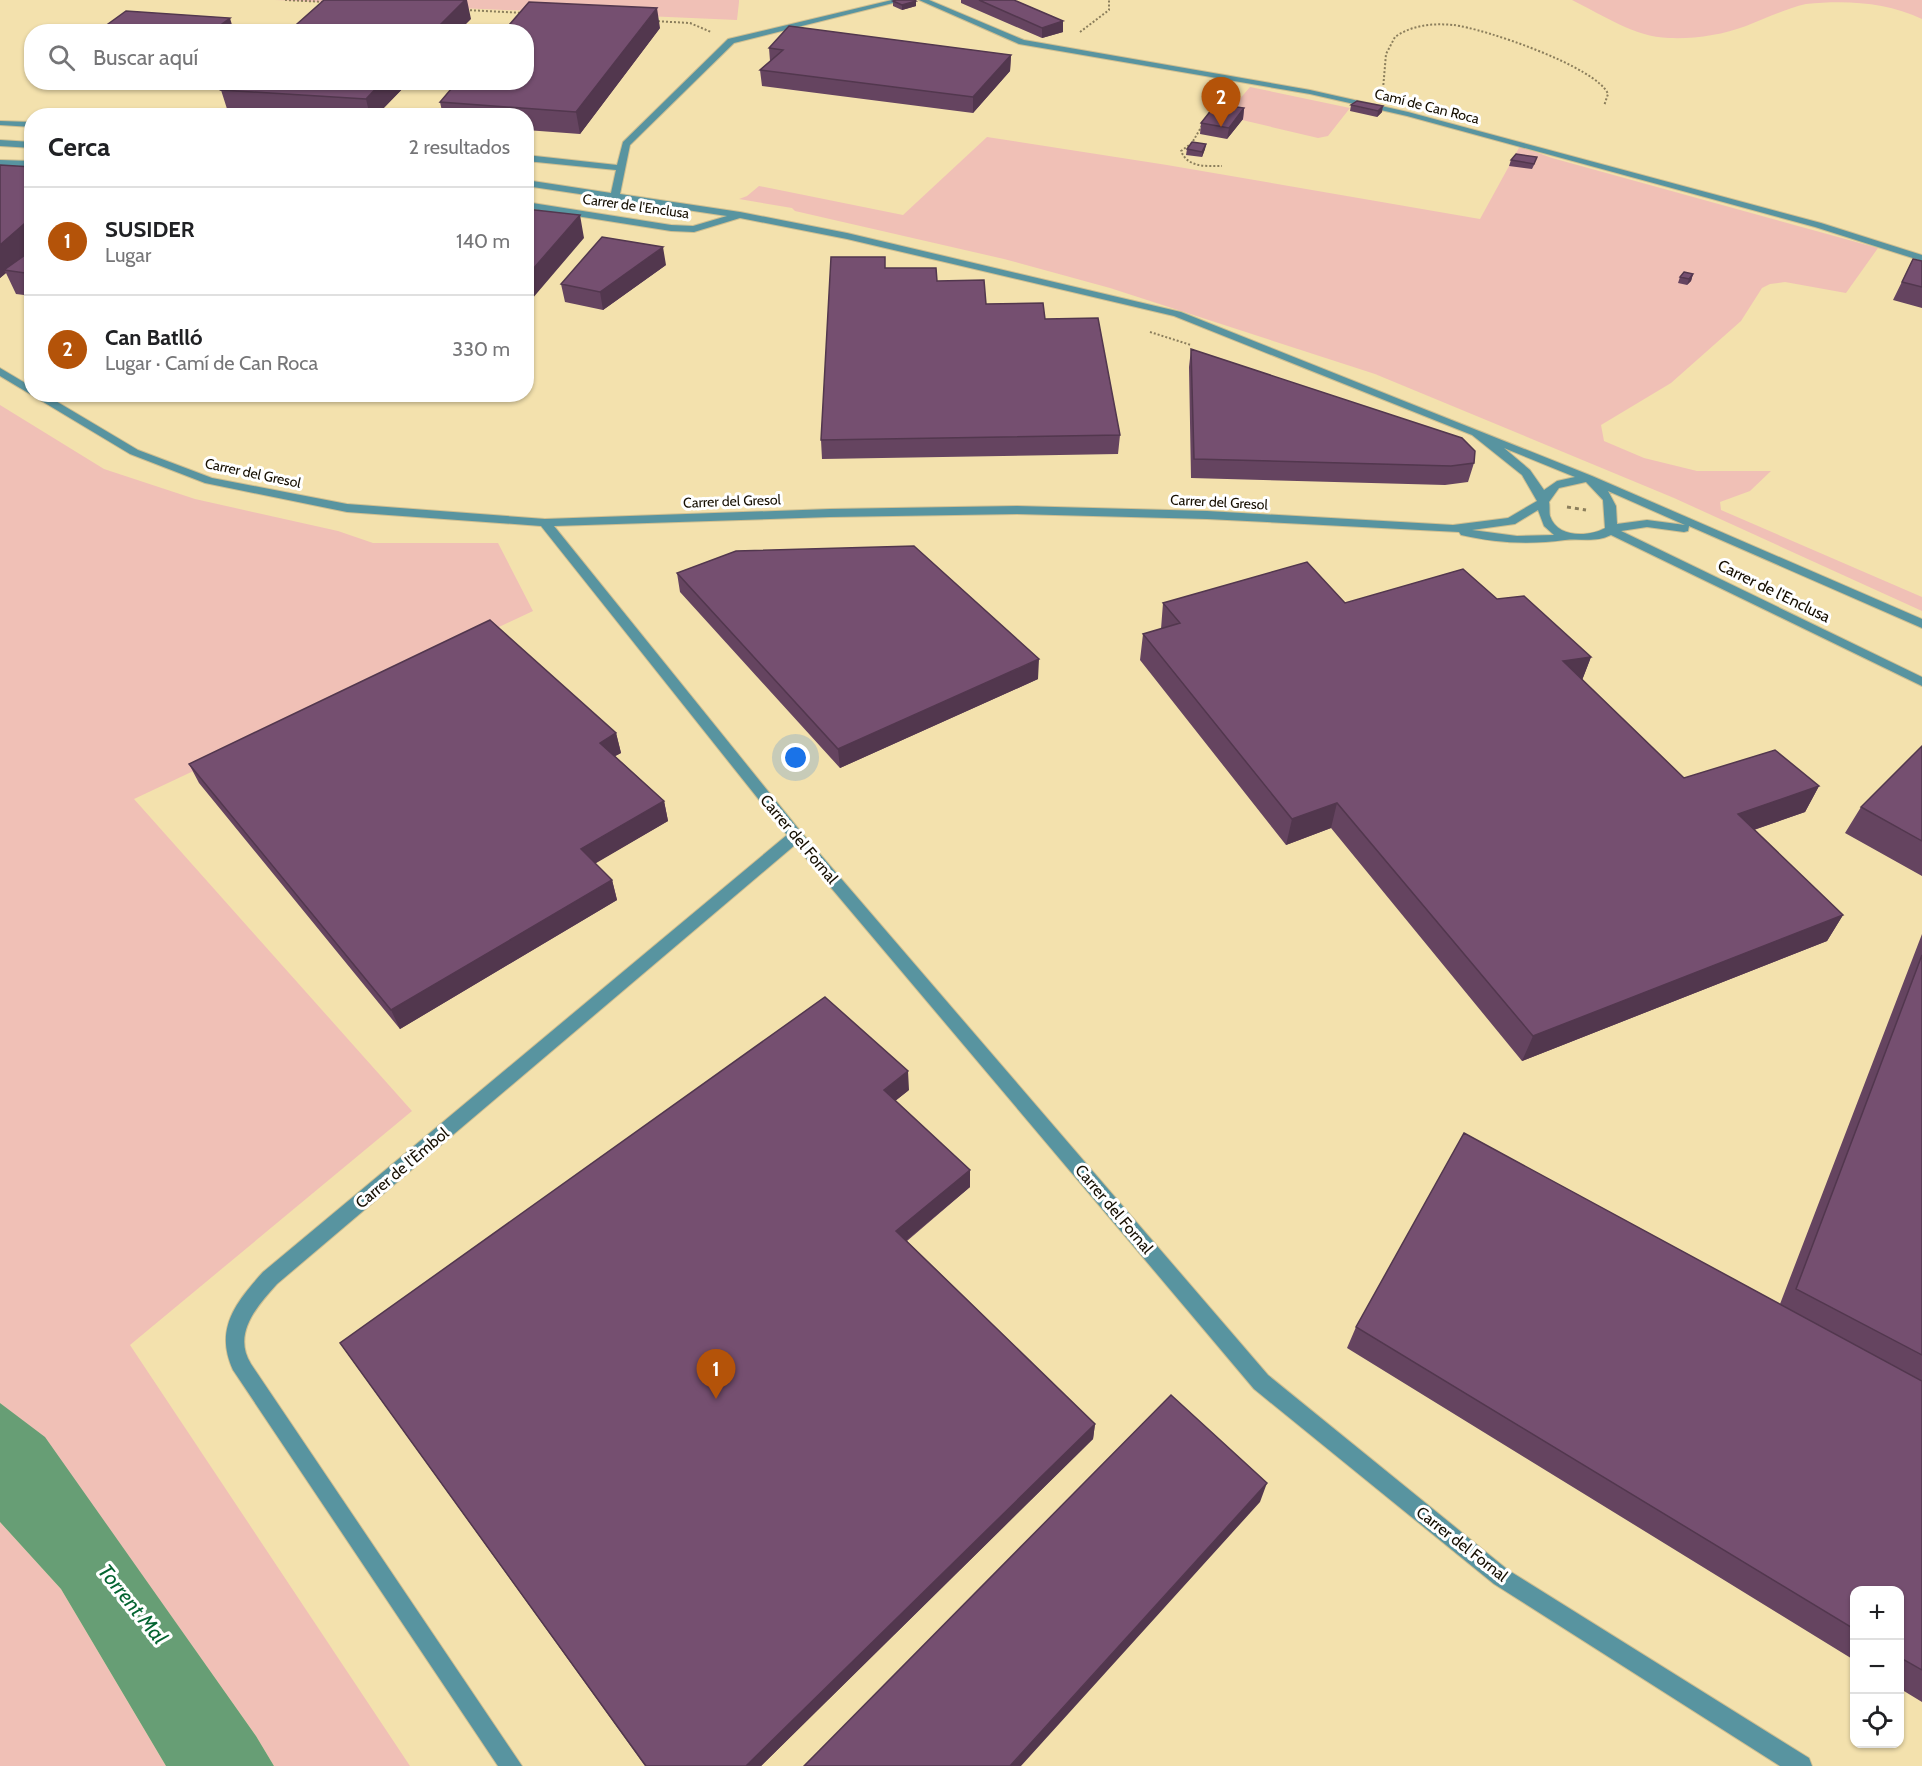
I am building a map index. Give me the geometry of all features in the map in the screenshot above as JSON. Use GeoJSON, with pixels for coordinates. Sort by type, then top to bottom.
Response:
{"type":"FeatureCollection","features":[{"type":"Feature","properties":{"kind":"street"},"geometry":{"type":"LineString","coordinates":[[615,195],[626,144],[731,41],[901,0]]}},
{"type":"Feature","properties":{"kind":"street","name":"Camí de Can Roca"},"geometry":{"type":"LineString","coordinates":[[922,0],[1006,37],[1375,107],[1467,129],[1818,225],[1922,258]]}},
{"type":"Feature","properties":{"kind":"street"},"geometry":{"type":"LineString","coordinates":[[0,123],[24,124]]}},
{"type":"Feature","properties":{"kind":"street"},"geometry":{"type":"LineString","coordinates":[[0,143],[24,144]]}},
{"type":"Feature","properties":{"kind":"street"},"geometry":{"type":"LineString","coordinates":[[534,159],[621,168]]}},
{"type":"Feature","properties":{"kind":"street"},"geometry":{"type":"LineString","coordinates":[[0,163],[24,164]]}},
{"type":"Feature","properties":{"kind":"street"},"geometry":{"type":"LineString","coordinates":[[534,184],[740,214],[848,236],[1177,314],[1588,478],[1922,624]]}},
{"type":"Feature","properties":{"kind":"street","name":"Carrer de l'Enclusa"},"geometry":{"type":"LineString","coordinates":[[534,206],[671,228],[694,229],[740,214]]}},
{"type":"Feature","properties":{"kind":"street"},"geometry":{"type":"LineString","coordinates":[[0,372],[24,387]]}},
{"type":"Feature","properties":{"kind":"street","name":"Carrer del Gresol"},"geometry":{"type":"LineString","coordinates":[[50,402],[134,452],[208,481],[347,508],[545,523],[830,513],[1017,510],[1207,515],[1453,529]]}},
{"type":"Feature","properties":{"kind":"street"},"geometry":{"type":"LineString","coordinates":[[1474,432],[1530,477],[1543,502]]}},
{"type":"Feature","properties":{"kind":"street"},"geometry":{"type":"LineString","coordinates":[[1588,478],[1552,487],[1546,492],[1543,502],[1544,516],[1548,523],[1560,533],[1590,539],[1603,536],[1611,530],[1629,524],[1644,523],[1679,526],[1712,534]]}},
{"type":"Feature","properties":{"kind":"street"},"geometry":{"type":"LineString","coordinates":[[1588,478],[1611,501],[1611,530]]}},
{"type":"Feature","properties":{"kind":"street"},"geometry":{"type":"LineString","coordinates":[[1453,529],[1511,521],[1543,502]]}},
{"type":"Feature","properties":{"kind":"street","name":"Carrer del Fornal"},"geometry":{"type":"LineString","coordinates":[[545,523],[796,836],[1261,1382],[1501,1577],[1801,1766]]}},
{"type":"Feature","properties":{"kind":"street"},"geometry":{"type":"LineString","coordinates":[[1453,529],[1480,536],[1505,538],[1554,540],[1569,536]]}},
{"type":"Feature","properties":{"kind":"street","name":"Carrer de l'Enclusa"},"geometry":{"type":"LineString","coordinates":[[1611,530],[1922,682]]}},
{"type":"Feature","properties":{"kind":"street","name":"Carrer de l'Èmbol"},"geometry":{"type":"LineString","coordinates":[[512,1766],[238,1360],[233,1335],[244,1308],[270,1278],[796,836]]}},
{"type":"Feature","properties":{"kind":"path"},"geometry":{"type":"LineString","coordinates":[[285,0],[333,3]]}},
{"type":"Feature","properties":{"kind":"path"},"geometry":{"type":"LineString","coordinates":[[1057,48],[1109,10],[1109,0]]}},
{"type":"Feature","properties":{"kind":"path"},"geometry":{"type":"LineString","coordinates":[[464,10],[524,13]]}},
{"type":"Feature","properties":{"kind":"path"},"geometry":{"type":"LineString","coordinates":[[654,21],[690,22],[731,41]]}},
{"type":"Feature","properties":{"kind":"path"},"geometry":{"type":"LineString","coordinates":[[1375,107],[1382,103],[1387,51],[1393,38],[1408,30],[1452,25],[1470,27],[1498,36],[1571,65],[1604,85],[1608,94],[1604,106]]}},
{"type":"Feature","properties":{"kind":"path"},"geometry":{"type":"LineString","coordinates":[[1222,166],[1205,166],[1187,162],[1181,151],[1191,143],[1212,109],[1243,81]]}},
{"type":"Feature","properties":{"kind":"path"},"geometry":{"type":"LineString","coordinates":[[1145,331],[1198,348]]}},
{"type":"Feature","properties":{"kind":"path"},"geometry":{"type":"LineString","coordinates":[[1543,502],[1611,515]]}},
{"type":"Feature","properties":{"kind":"shaded area"},"geometry":{"type":"Polygon","coordinates":[[[275,0],[739,0],[739,2],[737,20],[275,0]]]}},
{"type":"Feature","properties":{"kind":"shaded area"},"geometry":{"type":"Polygon","coordinates":[[[1572,0],[1922,0],[1922,19],[1894,9],[1865,4],[1806,4],[1728,32],[1689,38],[1669,38],[1643,34],[1572,0]]]}},
{"type":"Feature","properties":{"kind":"shaded area"},"geometry":{"type":"Polygon","coordinates":[[[1250,87],[1350,108],[1328,136],[1318,138],[1225,116],[1250,87]]]}},
{"type":"Feature","properties":{"kind":"shaded area"},"geometry":{"type":"Polygon","coordinates":[[[987,137],[1167,165],[1480,219],[1520,146],[1552,158],[1878,248],[1846,293],[1785,282],[1770,284],[1762,288],[1741,321],[1671,383],[1601,425],[1604,441],[1644,458],[1697,471],[1771,471],[1750,491],[1720,502],[1721,510],[1922,597],[1922,611],[1674,498],[1375,374],[1110,288],[1004,259],[795,211],[792,208],[739,199],[747,196],[759,186],[903,215],[987,137]]]}},
{"type":"Feature","properties":{"kind":"shaded area"},"geometry":{"type":"Polygon","coordinates":[[[0,405],[104,469],[195,499],[338,531],[373,543],[498,543],[533,611],[134,799],[412,1111],[130,1345],[410,1766],[274,1766],[256,1736],[45,1438],[0,1403],[0,405]]]}},
{"type":"Feature","properties":{"kind":"shaded area"},"geometry":{"type":"Polygon","coordinates":[[[0,1522],[61,1589],[166,1766],[0,1766],[0,1522]]]}},
{"type":"Feature","properties":{"kind":"water","name":"Torrent Mal"},"geometry":{"type":"Polygon","coordinates":[[[0,1403],[45,1437],[256,1736],[274,1766],[166,1766],[61,1589],[0,1522],[0,1403]]]}},
{"type":"Feature","properties":{"kind":"building"},"geometry":{"type":"Polygon","coordinates":[[[324,0],[465,0],[441,24],[297,24],[324,0]]]}},
{"type":"Feature","properties":{"kind":"building"},"geometry":{"type":"Polygon","coordinates":[[[979,0],[1014,0],[1063,21],[1042,28],[979,0]]]}},
{"type":"Feature","properties":{"kind":"building"},"geometry":{"type":"Polygon","coordinates":[[[893,1],[916,1],[902,5],[893,1]]]}},
{"type":"Feature","properties":{"kind":"building"},"geometry":{"type":"Polygon","coordinates":[[[529,2],[657,8],[576,112],[440,102],[450,90],[534,90],[534,24],[510,24],[529,2]]]}},
{"type":"Feature","properties":{"kind":"building"},"geometry":{"type":"Polygon","coordinates":[[[126,11],[230,18],[222,24],[108,24],[126,11]]]}},
{"type":"Feature","properties":{"kind":"building"},"geometry":{"type":"Polygon","coordinates":[[[789,26],[1011,55],[973,97],[760,70],[783,50],[769,48],[789,26]]]}},
{"type":"Feature","properties":{"kind":"building"},"geometry":{"type":"Polygon","coordinates":[[[221,90],[374,90],[366,99],[221,90]]]}},
{"type":"Feature","properties":{"kind":"building"},"geometry":{"type":"Polygon","coordinates":[[[1357,101],[1383,106],[1378,111],[1351,105],[1357,101]]]}},
{"type":"Feature","properties":{"kind":"building"},"geometry":{"type":"Polygon","coordinates":[[[1216,104],[1244,108],[1229,128],[1201,123],[1216,104]]]}},
{"type":"Feature","properties":{"kind":"building"},"geometry":{"type":"Polygon","coordinates":[[[1192,142],[1206,144],[1202,152],[1187,149],[1192,142]]]}},
{"type":"Feature","properties":{"kind":"building"},"geometry":{"type":"Polygon","coordinates":[[[1516,154],[1537,157],[1534,164],[1511,160],[1516,154]]]}},
{"type":"Feature","properties":{"kind":"building"},"geometry":{"type":"Polygon","coordinates":[[[0,165],[24,166],[24,224],[0,245],[0,165]]]}},
{"type":"Feature","properties":{"kind":"building"},"geometry":{"type":"Polygon","coordinates":[[[534,210],[580,215],[534,268],[534,210]]]}},
{"type":"Feature","properties":{"kind":"building"},"geometry":{"type":"Polygon","coordinates":[[[602,237],[663,247],[600,292],[561,284],[602,237]]]}},
{"type":"Feature","properties":{"kind":"building"},"geometry":{"type":"Polygon","coordinates":[[[24,256],[24,273],[4,270],[24,256]]]}},
{"type":"Feature","properties":{"kind":"building"},"geometry":{"type":"Polygon","coordinates":[[[831,257],[885,257],[885,268],[936,268],[937,281],[984,280],[986,304],[1043,303],[1045,319],[1098,318],[1120,435],[821,440],[831,257]]]}},
{"type":"Feature","properties":{"kind":"building"},"geometry":{"type":"Polygon","coordinates":[[[1913,259],[1922,261],[1922,287],[1902,282],[1913,259]]]}},
{"type":"Feature","properties":{"kind":"building"},"geometry":{"type":"Polygon","coordinates":[[[1684,272],[1693,274],[1689,279],[1680,277],[1684,272]]]}},
{"type":"Feature","properties":{"kind":"building"},"geometry":{"type":"Polygon","coordinates":[[[1191,349],[1462,438],[1475,451],[1474,463],[1451,466],[1194,459],[1191,349]]]}},
{"type":"Feature","properties":{"kind":"building"},"geometry":{"type":"Polygon","coordinates":[[[914,546],[1039,659],[838,749],[677,573],[736,551],[914,546]]]}},
{"type":"Feature","properties":{"kind":"building"},"geometry":{"type":"Polygon","coordinates":[[[1307,562],[1345,603],[1463,569],[1497,599],[1524,596],[1591,657],[1563,661],[1684,778],[1775,750],[1819,786],[1738,814],[1843,915],[1533,1036],[1337,803],[1292,819],[1143,634],[1180,623],[1163,603],[1307,562]]]}},
{"type":"Feature","properties":{"kind":"building"},"geometry":{"type":"Polygon","coordinates":[[[490,620],[616,733],[600,743],[664,801],[581,849],[612,880],[391,1010],[189,764],[490,620]]]}},
{"type":"Feature","properties":{"kind":"building"},"geometry":{"type":"Polygon","coordinates":[[[1922,746],[1922,841],[1861,807],[1922,746]]]}},
{"type":"Feature","properties":{"kind":"building"},"geometry":{"type":"Polygon","coordinates":[[[1922,955],[1922,1355],[1796,1289],[1922,955]]]}},
{"type":"Feature","properties":{"kind":"building"},"geometry":{"type":"Polygon","coordinates":[[[825,997],[908,1071],[884,1090],[970,1170],[896,1231],[1095,1424],[746,1766],[646,1766],[340,1343],[825,997]]]}},
{"type":"Feature","properties":{"kind":"building"},"geometry":{"type":"Polygon","coordinates":[[[1464,1133],[1922,1381],[1922,1670],[1904,1660],[1904,1586],[1850,1586],[1850,1627],[1356,1327],[1464,1133]]]}},
{"type":"Feature","properties":{"kind":"building"},"geometry":{"type":"Polygon","coordinates":[[[1171,1395],[1267,1483],[1010,1766],[804,1766],[1171,1395]]]}},
{"type":"Feature","properties":{"kind":"place","name":"Can Batlló"},"geometry":{"type":"Point","coordinates":[1221,127]}},
{"type":"Feature","properties":{"kind":"place","name":"SUSIDER"},"geometry":{"type":"Point","coordinates":[716,1399]}}]}
